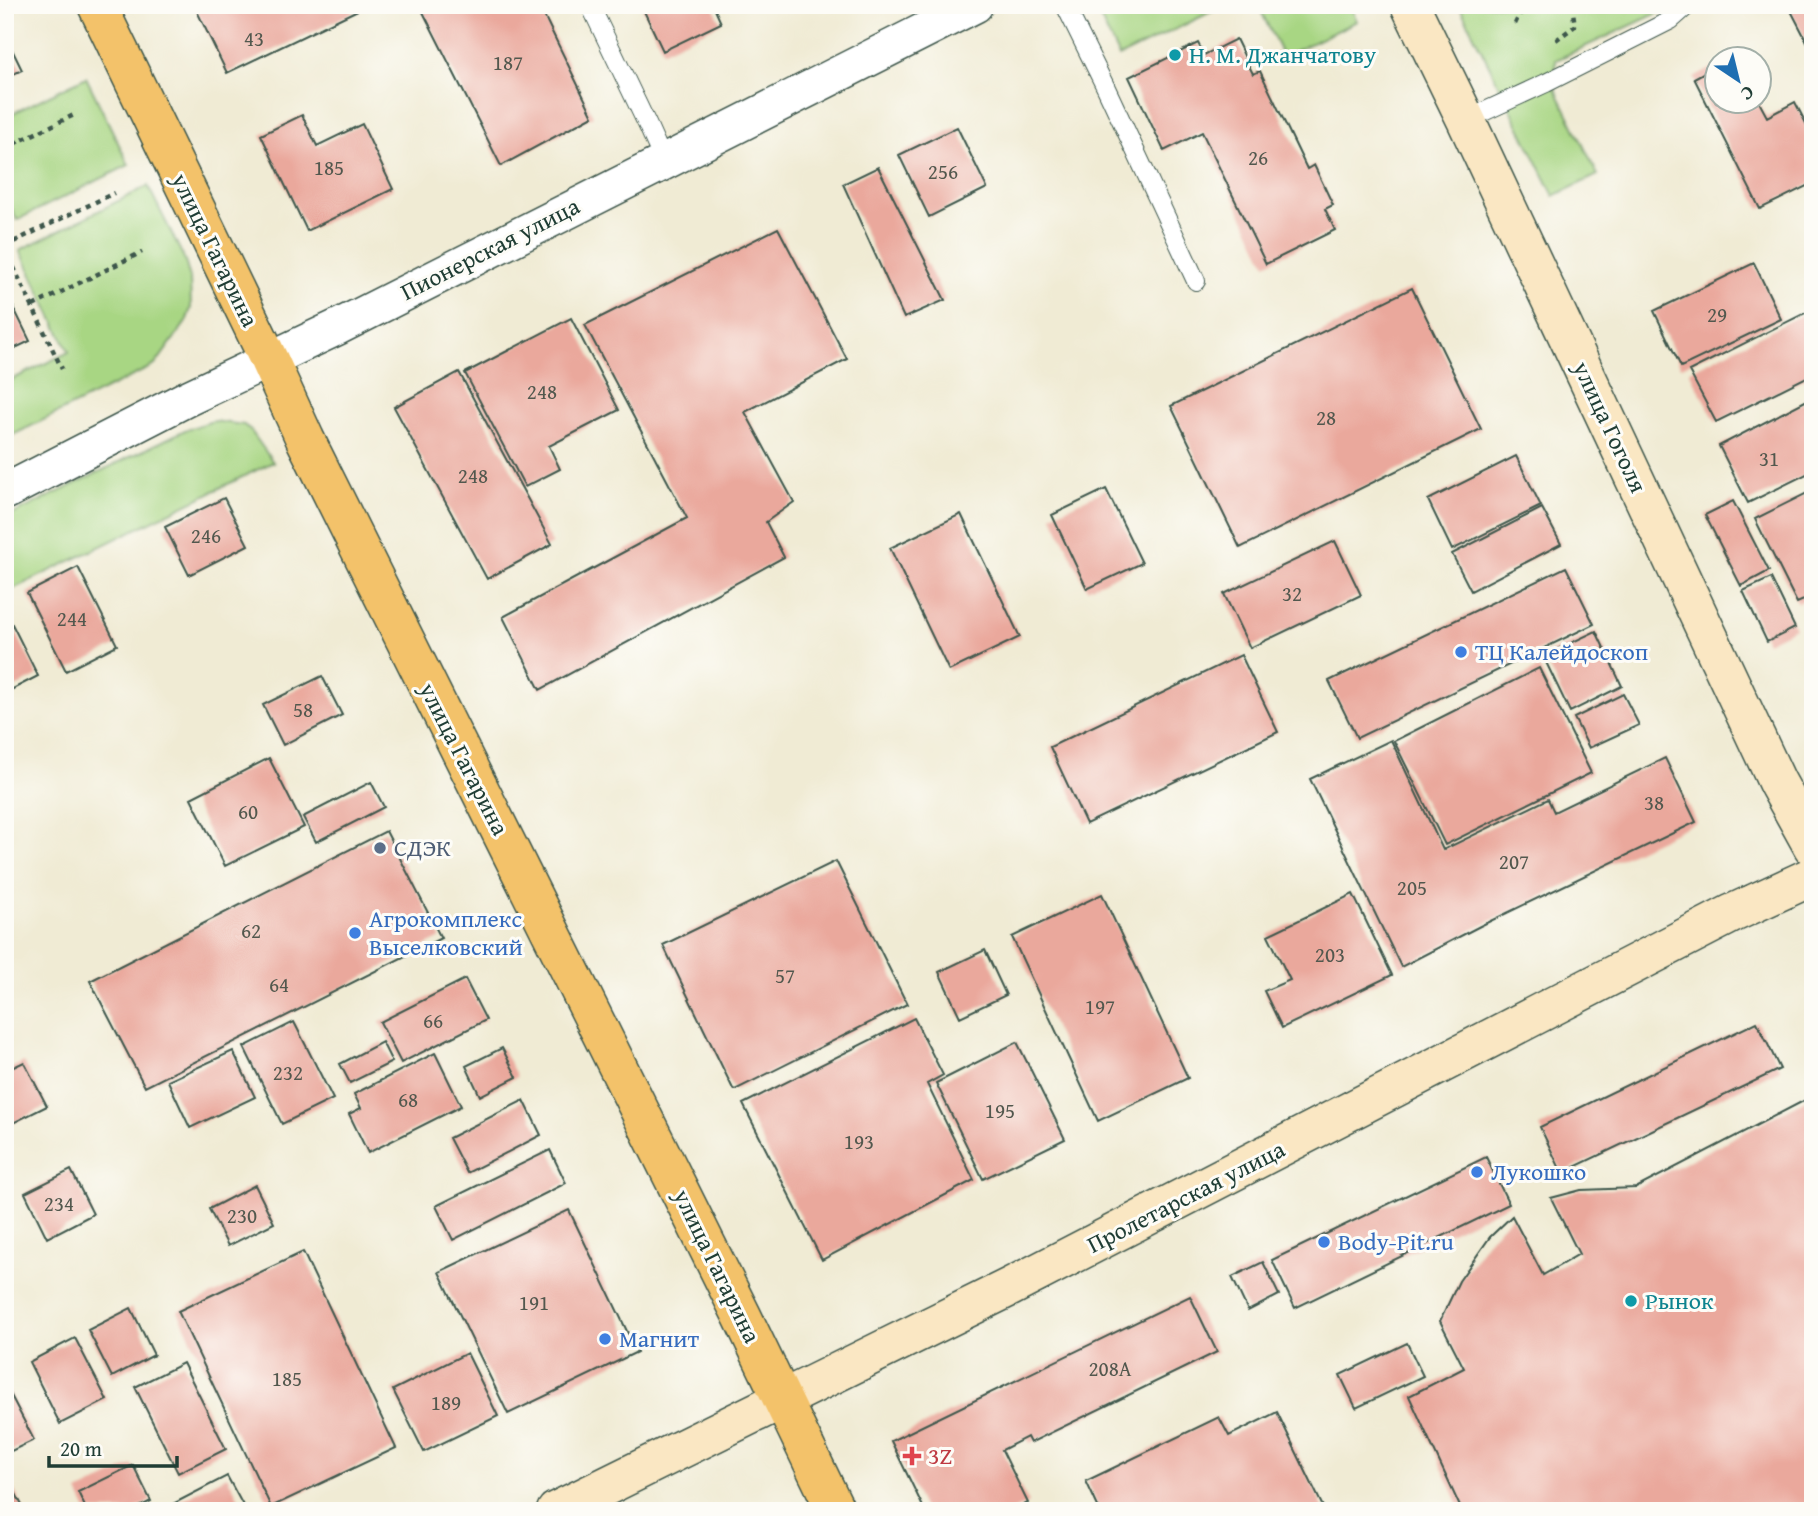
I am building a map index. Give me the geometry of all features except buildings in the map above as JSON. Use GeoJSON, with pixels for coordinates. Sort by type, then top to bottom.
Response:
{"type":"FeatureCollection","features":[{"type":"Feature","properties":{"kind":"main road","name":"улица Гагарина"},"geometry":{"type":"LineString","coordinates":[[97,5],[311,452],[783,1399],[836,1511]]}},
{"type":"Feature","properties":{"kind":"main road","name":"улица Гоголя"},"geometry":{"type":"LineString","coordinates":[[1410,5],[1777,782],[1813,847]]}},
{"type":"Feature","properties":{"kind":"main road","name":"Пролетарская улица"},"geometry":{"type":"LineString","coordinates":[[556,1511],[1010,1287],[1709,926],[1813,876]]}},
{"type":"Feature","properties":{"kind":"street","name":"Пионерская улица"},"geometry":{"type":"LineString","coordinates":[[5,492],[975,5]]}},
{"type":"Feature","properties":{"kind":"lane"},"geometry":{"type":"LineString","coordinates":[[590,5],[664,162]]}},
{"type":"Feature","properties":{"kind":"lane"},"geometry":{"type":"LineString","coordinates":[[1065,5],[1196,281]]}},
{"type":"Feature","properties":{"kind":"lane"},"geometry":{"type":"LineString","coordinates":[[1466,120],[1671,20],[1688,5]]}},
{"type":"Feature","properties":{"kind":"path"},"geometry":{"type":"LineString","coordinates":[[1515,24],[1524,5]]}},
{"type":"Feature","properties":{"kind":"path"},"geometry":{"type":"LineString","coordinates":[[1554,42],[1575,26],[1573,5]]}},
{"type":"Feature","properties":{"kind":"path"},"geometry":{"type":"LineString","coordinates":[[5,148],[76,114]]}},
{"type":"Feature","properties":{"kind":"path"},"geometry":{"type":"LineString","coordinates":[[62,369],[5,247],[114,193]]}},
{"type":"Feature","properties":{"kind":"path"},"geometry":{"type":"LineString","coordinates":[[33,306],[142,252]]}},
{"type":"Feature","properties":{"kind":"green space"},"geometry":{"type":"Polygon","coordinates":[[[1094,5],[1225,5],[1119,57],[1094,5]]]}},
{"type":"Feature","properties":{"kind":"green space"},"geometry":{"type":"Polygon","coordinates":[[[1258,5],[1350,5],[1357,21],[1283,57],[1258,5]]]}},
{"type":"Feature","properties":{"kind":"green space"},"geometry":{"type":"Polygon","coordinates":[[[1459,5],[1675,5],[1556,60],[1554,86],[1598,175],[1554,196],[1459,5]]]}},
{"type":"Feature","properties":{"kind":"green space"},"geometry":{"type":"Polygon","coordinates":[[[86,77],[129,165],[17,220],[5,196],[5,117],[86,77]]]}},
{"type":"Feature","properties":{"kind":"green space"},"geometry":{"type":"Polygon","coordinates":[[[148,186],[184,258],[190,278],[191,308],[186,322],[155,365],[5,439],[5,383],[69,352],[20,250],[148,186]]]}},
{"type":"Feature","properties":{"kind":"green space"},"geometry":{"type":"Polygon","coordinates":[[[213,421],[244,425],[273,462],[5,593],[5,518],[185,430],[213,421]]]}},
{"type":"Feature","properties":{"kind":"place","name":"Н. М. Джанчатову"},"geometry":{"type":"Point","coordinates":[1175,55]}},
{"type":"Feature","properties":{"kind":"place","name":"ТЦ Калейдоскоп"},"geometry":{"type":"Point","coordinates":[1461,652]}},
{"type":"Feature","properties":{"kind":"place","name":"СДЭК"},"geometry":{"type":"Point","coordinates":[380,848]}},
{"type":"Feature","properties":{"kind":"place","name":"Агрокомплекс Выселковский"},"geometry":{"type":"Point","coordinates":[355,933]}},
{"type":"Feature","properties":{"kind":"place","name":"Лукошко"},"geometry":{"type":"Point","coordinates":[1477,1172]}},
{"type":"Feature","properties":{"kind":"place","name":"Body-Pit.ru"},"geometry":{"type":"Point","coordinates":[1324,1242]}},
{"type":"Feature","properties":{"kind":"place","name":"Рынок"},"geometry":{"type":"Point","coordinates":[1631,1301]}},
{"type":"Feature","properties":{"kind":"place","name":"Магнит"},"geometry":{"type":"Point","coordinates":[605,1339]}},
{"type":"Feature","properties":{"kind":"place","name":"3Z"},"geometry":{"type":"Point","coordinates":[912,1456]}}]}
